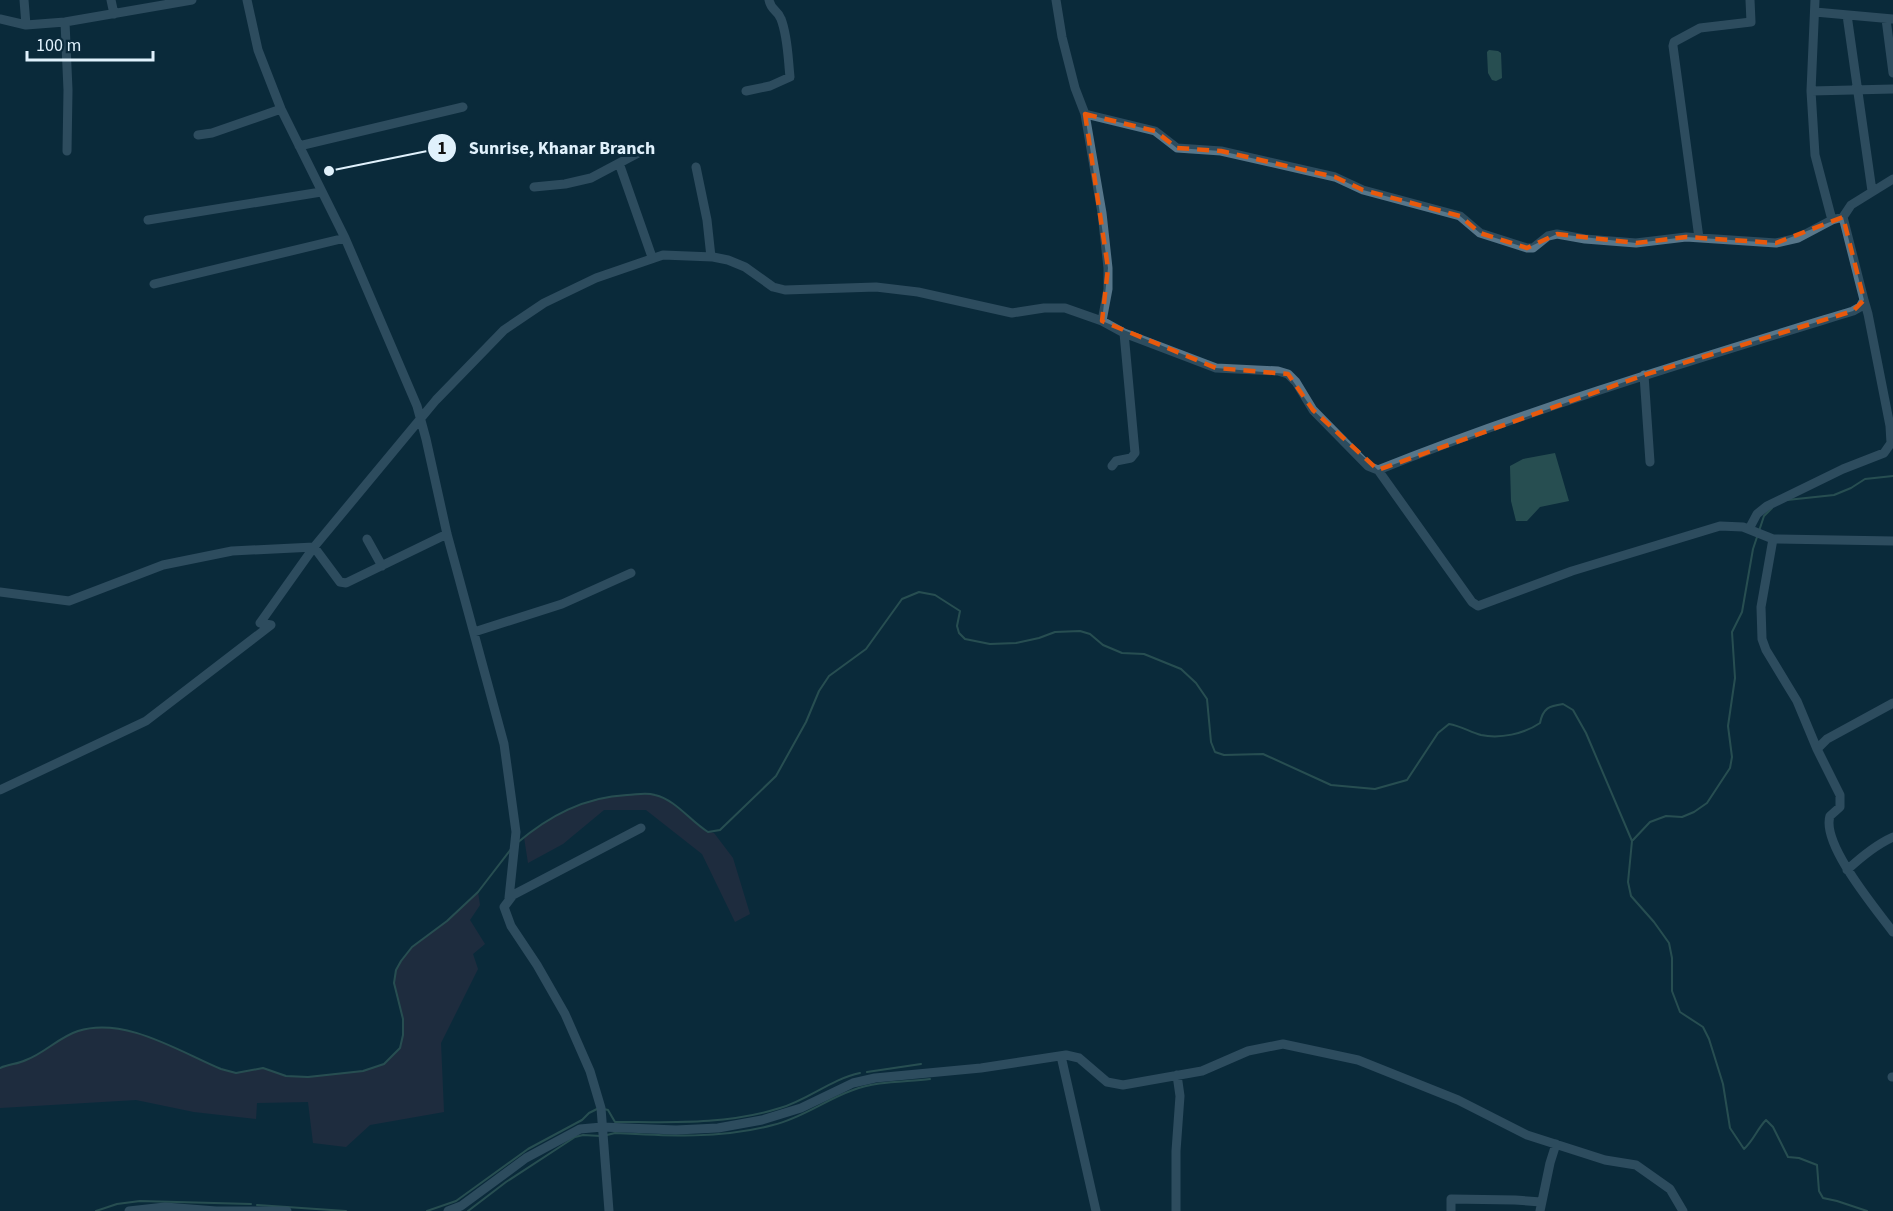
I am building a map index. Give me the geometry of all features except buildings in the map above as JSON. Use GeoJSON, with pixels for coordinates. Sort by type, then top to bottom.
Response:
{"type":"FeatureCollection","features":[{"type":"Feature","properties":{"kind":"street"},"geometry":{"type":"LineString","coordinates":[[24,0],[26,25]]}},
{"type":"Feature","properties":{"kind":"street"},"geometry":{"type":"LineString","coordinates":[[111,0],[114,14]]}},
{"type":"Feature","properties":{"kind":"street"},"geometry":{"type":"LineString","coordinates":[[0,19],[26,25],[65,22],[192,0]]}},
{"type":"Feature","properties":{"kind":"street"},"geometry":{"type":"LineString","coordinates":[[247,0],[258,51],[281,109],[345,238],[420,419],[447,534],[504,744],[516,832],[509,898],[504,907],[507,918],[565,1014],[591,1071],[601,1108],[609,1211]]}},
{"type":"Feature","properties":{"kind":"street"},"geometry":{"type":"LineString","coordinates":[[746,91],[770,86],[790,77],[784,27],[780,16],[771,9],[769,0]]}},
{"type":"Feature","properties":{"kind":"street"},"geometry":{"type":"LineString","coordinates":[[1056,0],[1062,37],[1075,88],[1085,114],[1102,213],[1108,268],[1108,289],[1102,321]]}},
{"type":"Feature","properties":{"kind":"street"},"geometry":{"type":"LineString","coordinates":[[1699,238],[1673,46],[1674,42],[1700,28],[1751,22],[1750,0]]}},
{"type":"Feature","properties":{"kind":"street"},"geometry":{"type":"LineString","coordinates":[[1815,0],[1811,91],[1815,155],[1832,220]]}},
{"type":"Feature","properties":{"kind":"street"},"geometry":{"type":"LineString","coordinates":[[1815,12],[1890,19],[1893,73]]}},
{"type":"Feature","properties":{"kind":"street"},"geometry":{"type":"LineString","coordinates":[[1847,15],[1872,191]]}},
{"type":"Feature","properties":{"kind":"street"},"geometry":{"type":"LineString","coordinates":[[65,22],[68,90],[67,151]]}},
{"type":"Feature","properties":{"kind":"street"},"geometry":{"type":"LineString","coordinates":[[1811,91],[1893,89]]}},
{"type":"Feature","properties":{"kind":"street"},"geometry":{"type":"LineString","coordinates":[[299,146],[464,107]]}},
{"type":"Feature","properties":{"kind":"street"},"geometry":{"type":"LineString","coordinates":[[198,135],[212,133],[281,109]]}},
{"type":"Feature","properties":{"kind":"street"},"geometry":{"type":"LineString","coordinates":[[1085,114],[1155,131],[1177,148],[1221,151],[1335,177],[1371,193],[1460,216],[1480,233],[1527,248],[1533,248],[1548,236],[1557,234],[1636,243],[1686,237],[1776,243],[1797,238],[1842,217],[1851,205],[1893,179]]}},
{"type":"Feature","properties":{"kind":"street"},"geometry":{"type":"LineString","coordinates":[[534,187],[565,184],[591,178],[640,152]]}},
{"type":"Feature","properties":{"kind":"street"},"geometry":{"type":"LineString","coordinates":[[619,163],[652,257]]}},
{"type":"Feature","properties":{"kind":"street"},"geometry":{"type":"LineString","coordinates":[[696,167],[707,220],[711,257]]}},
{"type":"Feature","properties":{"kind":"street"},"geometry":{"type":"LineString","coordinates":[[148,219],[321,192]]}},
{"type":"Feature","properties":{"kind":"street"},"geometry":{"type":"LineString","coordinates":[[1751,530],[1757,514],[1767,506],[1843,469],[1873,458],[1889,449],[1891,443],[1890,426],[1868,314],[1842,217]]}},
{"type":"Feature","properties":{"kind":"street"},"geometry":{"type":"LineString","coordinates":[[153,284],[345,238]]}},
{"type":"Feature","properties":{"kind":"street"},"geometry":{"type":"LineString","coordinates":[[0,790],[146,721],[271,625],[260,623],[314,547],[420,419],[504,330],[555,298],[596,278],[663,255],[728,260],[745,267],[773,287],[785,290],[876,287],[918,292],[1012,313],[1044,308],[1065,308],[1216,368],[1278,371],[1288,374],[1296,382],[1313,410],[1368,466],[1378,470],[1472,602],[1478,606],[1572,571],[1720,526],[1743,526],[1770,538],[1893,541]]}},
{"type":"Feature","properties":{"kind":"street"},"geometry":{"type":"LineString","coordinates":[[1378,470],[1463,436],[1644,375],[1853,312],[1864,300]]}},
{"type":"Feature","properties":{"kind":"street"},"geometry":{"type":"LineString","coordinates":[[1112,466],[1116,461],[1130,459],[1135,453],[1124,333]]}},
{"type":"Feature","properties":{"kind":"street"},"geometry":{"type":"LineString","coordinates":[[1644,375],[1650,462]]}},
{"type":"Feature","properties":{"kind":"street"},"geometry":{"type":"LineString","coordinates":[[314,547],[343,584],[447,534]]}},
{"type":"Feature","properties":{"kind":"street"},"geometry":{"type":"LineString","coordinates":[[1770,538],[1761,607],[1762,639],[1766,650],[1797,701],[1841,799],[1840,807],[1830,816],[1829,830],[1847,870],[1893,932]]}},
{"type":"Feature","properties":{"kind":"street"},"geometry":{"type":"LineString","coordinates":[[367,539],[382,566]]}},
{"type":"Feature","properties":{"kind":"street"},"geometry":{"type":"LineString","coordinates":[[0,592],[69,601],[163,565],[232,551],[314,547]]}},
{"type":"Feature","properties":{"kind":"street"},"geometry":{"type":"LineString","coordinates":[[474,632],[562,604],[631,573]]}},
{"type":"Feature","properties":{"kind":"street"},"geometry":{"type":"LineString","coordinates":[[1817,749],[1827,739],[1893,703]]}},
{"type":"Feature","properties":{"kind":"street"},"geometry":{"type":"LineString","coordinates":[[509,898],[641,828]]}},
{"type":"Feature","properties":{"kind":"street"},"geometry":{"type":"LineString","coordinates":[[1847,870],[1881,842],[1893,837]]}},
{"type":"Feature","properties":{"kind":"street"},"geometry":{"type":"LineString","coordinates":[[448,1211],[461,1206],[526,1158],[580,1129],[602,1127],[676,1130],[718,1128],[762,1120],[801,1108],[853,1083],[874,1078],[981,1068],[1061,1056],[1079,1058],[1107,1082],[1123,1085],[1202,1071],[1248,1051],[1283,1044],[1358,1060],[1458,1100],[1527,1135],[1605,1160],[1636,1165],[1670,1189],[1683,1211]]}},
{"type":"Feature","properties":{"kind":"street"},"geometry":{"type":"LineString","coordinates":[[1061,1056],[1096,1211]]}},
{"type":"Feature","properties":{"kind":"street"},"geometry":{"type":"LineString","coordinates":[[1176,1211],[1176,1151],[1180,1096],[1178,1075]]}},
{"type":"Feature","properties":{"kind":"street"},"geometry":{"type":"LineString","coordinates":[[1451,1211],[1450,1199],[1515,1200],[1541,1207],[1556,1144]]}},
{"type":"Feature","properties":{"kind":"street"},"geometry":{"type":"LineString","coordinates":[[129,1211],[165,1207],[216,1211],[287,1211]]}},
{"type":"Feature","properties":{"kind":"highlighted area"},"geometry":{"type":"Polygon","coordinates":[[[1085,114],[1155,131],[1177,148],[1221,151],[1335,177],[1363,190],[1460,216],[1480,233],[1527,248],[1557,234],[1636,243],[1686,237],[1776,243],[1843,217],[1864,300],[1853,311],[1644,375],[1378,470],[1313,410],[1288,374],[1216,368],[1102,321],[1108,268],[1085,114]]]}},
{"type":"Feature","properties":{"kind":"shaded area"},"geometry":{"type":"Polygon","coordinates":[[[1489,50],[1501,53],[1502,78],[1496,81],[1492,80],[1488,73],[1487,52],[1489,50]]]}},
{"type":"Feature","properties":{"kind":"shaded area"},"geometry":{"type":"Polygon","coordinates":[[[1555,453],[1569,501],[1540,507],[1527,521],[1516,521],[1511,501],[1510,466],[1523,459],[1555,453]]]}},
{"type":"Feature","properties":{"kind":"shaded area"},"geometry":{"type":"Polygon","coordinates":[[[616,795],[655,795],[670,802],[704,830],[714,833],[733,858],[750,914],[735,922],[702,854],[646,810],[604,810],[563,844],[528,863],[524,837],[544,823],[566,810],[589,801],[616,795]]]}},
{"type":"Feature","properties":{"kind":"shaded area"},"geometry":{"type":"Polygon","coordinates":[[[478,892],[480,905],[470,920],[485,944],[473,954],[478,969],[441,1043],[444,1112],[370,1125],[346,1147],[313,1143],[308,1102],[257,1103],[256,1119],[194,1112],[136,1100],[0,1108],[0,1068],[33,1057],[78,1031],[96,1028],[114,1028],[152,1038],[221,1069],[236,1073],[263,1068],[286,1076],[308,1077],[363,1071],[384,1064],[400,1048],[403,1035],[403,1019],[394,983],[396,970],[412,947],[447,921],[478,892]]]}},
{"type":"Feature","properties":{"kind":"waterway"},"geometry":{"type":"LineString","coordinates":[[1787,500],[1834,495],[1865,479],[1893,476]]}},
{"type":"Feature","properties":{"kind":"waterway"},"geometry":{"type":"LineString","coordinates":[[1759,531],[1764,516],[1772,508]]}},
{"type":"Feature","properties":{"kind":"waterway"},"geometry":{"type":"LineString","coordinates":[[1633,840],[1650,822],[1666,816],[1682,817],[1707,803],[1730,768],[1732,757],[1728,726],[1735,678],[1732,632],[1742,612],[1757,537]]}},
{"type":"Feature","properties":{"kind":"waterway"},"geometry":{"type":"LineString","coordinates":[[517,843],[555,816],[582,804],[611,797],[641,794],[655,795],[670,801],[708,832],[720,830],[776,776],[806,722],[819,691],[829,676],[866,649],[902,599],[919,592],[935,595],[960,611],[957,626],[959,633],[965,639],[990,644],[1016,643],[1055,632],[1080,631],[1090,634],[1103,645],[1122,653],[1144,654],[1181,669],[1196,683],[1207,699],[1211,742],[1215,752],[1224,755],[1263,754],[1331,785],[1375,789],[1407,780],[1438,733],[1449,724],[1481,735],[1512,735],[1534,727],[1540,723],[1547,709],[1563,704],[1573,710],[1586,733],[1632,841],[1628,882],[1631,896],[1669,943],[1672,958],[1672,991],[1680,1012],[1703,1027],[1709,1039],[1723,1084],[1730,1128],[1744,1149],[1766,1120],[1773,1127],[1788,1157],[1799,1158],[1817,1165],[1819,1191],[1823,1198],[1867,1211]]}},
{"type":"Feature","properties":{"kind":"waterway"},"geometry":{"type":"LineString","coordinates":[[0,1068],[33,1057],[78,1031],[96,1028],[114,1028],[152,1038],[221,1069],[236,1073],[263,1068],[286,1076],[308,1077],[363,1071],[384,1064],[400,1048],[403,1035],[403,1019],[394,983],[396,970],[401,961],[412,947],[447,921],[478,892],[511,849]]}},
{"type":"Feature","properties":{"kind":"waterway"},"geometry":{"type":"LineString","coordinates":[[867,1072],[921,1064]]}},
{"type":"Feature","properties":{"kind":"waterway"},"geometry":{"type":"LineString","coordinates":[[604,1109],[608,1110],[615,1122],[719,1120],[780,1108],[839,1080],[860,1073]]}},
{"type":"Feature","properties":{"kind":"waterway"},"geometry":{"type":"LineString","coordinates":[[607,1135],[615,1133],[655,1135],[734,1133],[784,1122],[862,1087],[930,1079]]}},
{"type":"Feature","properties":{"kind":"waterway"},"geometry":{"type":"LineString","coordinates":[[427,1211],[456,1201],[528,1149],[582,1120],[597,1109]]}},
{"type":"Feature","properties":{"kind":"waterway"},"geometry":{"type":"LineString","coordinates":[[468,1211],[506,1182],[575,1137],[601,1136]]}},
{"type":"Feature","properties":{"kind":"waterway"},"geometry":{"type":"LineString","coordinates":[[96,1211],[117,1204],[140,1201],[251,1204]]}},
{"type":"Feature","properties":{"kind":"waterway"},"geometry":{"type":"LineString","coordinates":[[257,1205],[346,1211]]}},
{"type":"Feature","properties":{"kind":"place","name":"Sunrise, Khanar Branch"},"geometry":{"type":"Point","coordinates":[329,171]}}]}
